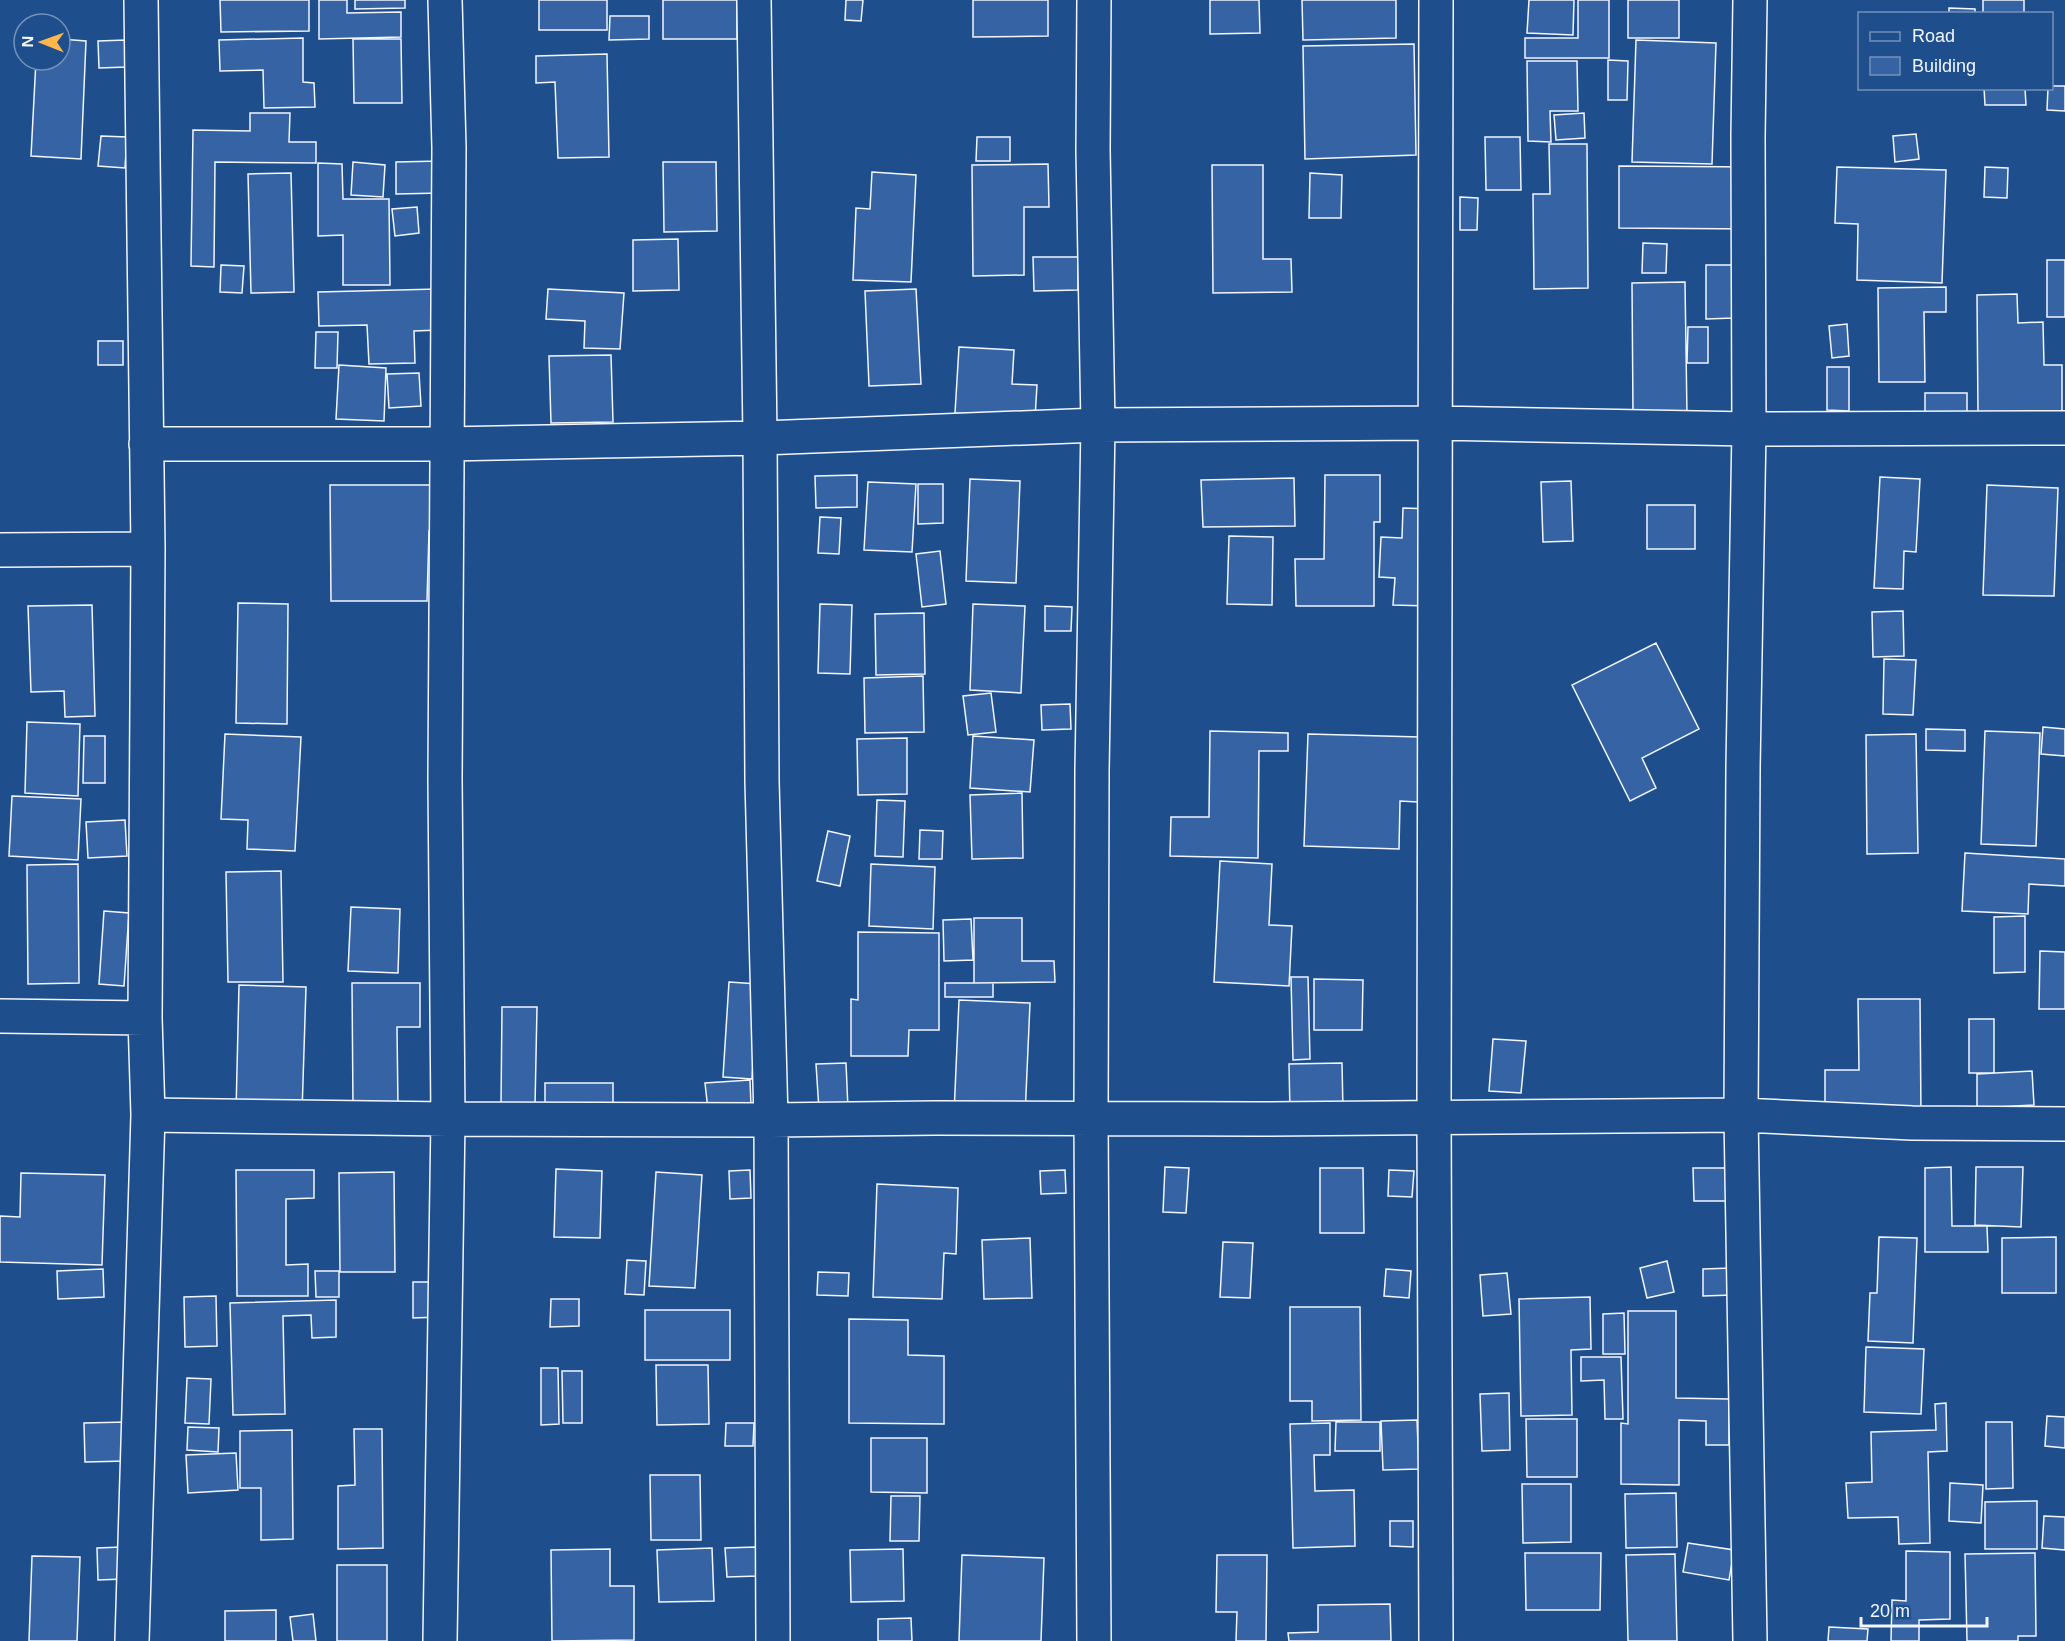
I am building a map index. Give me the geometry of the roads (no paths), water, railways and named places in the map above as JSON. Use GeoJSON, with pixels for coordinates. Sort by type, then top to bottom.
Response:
{"type":"FeatureCollection","features":[{"type":"Feature","properties":{"kind":"street"},"geometry":{"type":"LineString","coordinates":[[132,1641],[148,1115],[145,1018],[148,549],[141,0]]}},
{"type":"Feature","properties":{"kind":"street"},"geometry":{"type":"LineString","coordinates":[[440,1641],[447,1119],[445,779],[449,148],[445,0]]}},
{"type":"Feature","properties":{"kind":"street"},"geometry":{"type":"LineString","coordinates":[[754,0],[762,781],[771,1119],[773,1641]]}},
{"type":"Feature","properties":{"kind":"street"},"geometry":{"type":"LineString","coordinates":[[1094,0],[1093,150],[1098,426],[1092,783],[1090,1118],[1094,1641]]}},
{"type":"Feature","properties":{"kind":"street"},"geometry":{"type":"LineString","coordinates":[[1436,0],[1434,1116],[1436,1641]]}},
{"type":"Feature","properties":{"kind":"street"},"geometry":{"type":"LineString","coordinates":[[1750,0],[1749,429],[1740,1115],[1750,1641]]}},
{"type":"Feature","properties":{"kind":"street"},"geometry":{"type":"LineString","coordinates":[[147,444],[447,444],[760,438],[1098,426],[1436,423],[1749,429],[2065,428]]}},
{"type":"Feature","properties":{"kind":"street"},"geometry":{"type":"LineString","coordinates":[[0,550],[148,549]]}},
{"type":"Feature","properties":{"kind":"street"},"geometry":{"type":"LineString","coordinates":[[0,1016],[145,1018]]}},
{"type":"Feature","properties":{"kind":"street"},"geometry":{"type":"LineString","coordinates":[[148,1115],[447,1119],[1257,1119],[1740,1115],[1912,1123],[2065,1124]]}}]}
